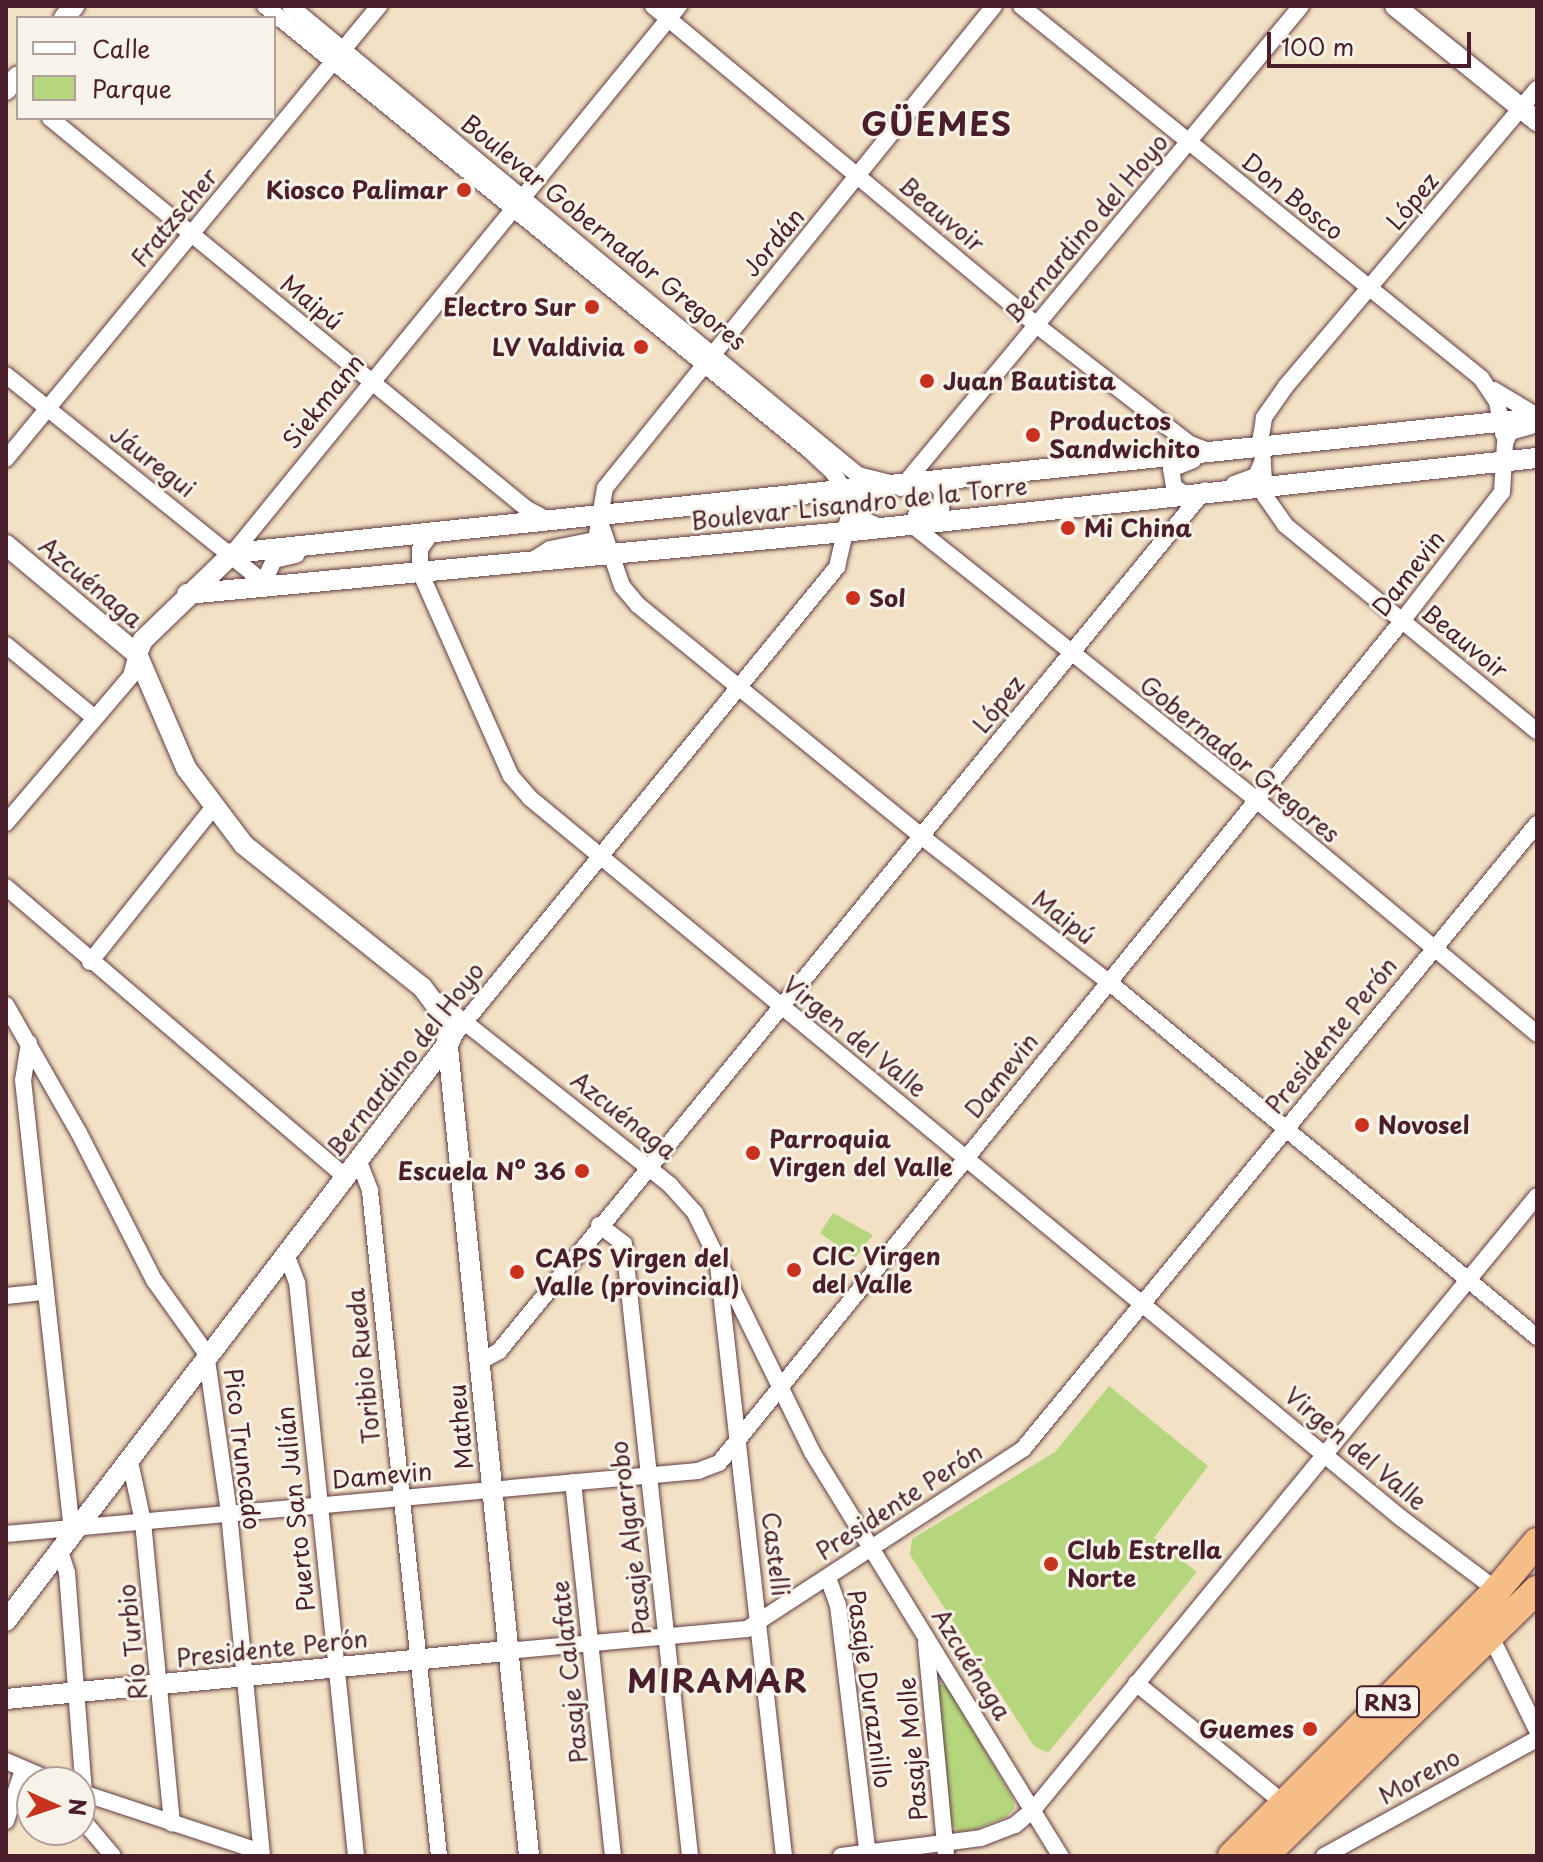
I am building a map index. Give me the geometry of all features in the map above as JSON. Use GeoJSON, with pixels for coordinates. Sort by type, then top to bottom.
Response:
{"type":"FeatureCollection","features":[{"type":"Feature","properties":{"kind":"highway","name":"RN3"},"geometry":{"type":"LineString","coordinates":[[1249,1853],[1286,1805],[1496,1591],[1537,1542]]}},
{"type":"Feature","properties":{"kind":"highway","name":"RN3"},"geometry":{"type":"LineString","coordinates":[[1249,1853],[1492,1639],[1537,1590]]}},
{"type":"Feature","properties":{"kind":"street","name":"Boulevar Gobernador Gregores"},"geometry":{"type":"LineString","coordinates":[[265,6],[332,64],[713,351],[858,475],[900,482]]}},
{"type":"Feature","properties":{"kind":"street","name":"Boulevar Gobernador Gregores"},"geometry":{"type":"LineString","coordinates":[[290,6],[702,366],[824,463],[851,507]]}},
{"type":"Feature","properties":{"kind":"street","name":"Fratzscher"},"geometry":{"type":"LineString","coordinates":[[6,459],[379,6]]}},
{"type":"Feature","properties":{"kind":"street","name":"Beauvoir"},"geometry":{"type":"LineString","coordinates":[[653,6],[674,12],[859,176],[1039,327],[1190,444],[1206,450]]}},
{"type":"Feature","properties":{"kind":"street","name":"Jordán"},"geometry":{"type":"LineString","coordinates":[[533,560],[550,549],[592,544],[605,488],[994,6]]}},
{"type":"Feature","properties":{"kind":"street","name":"Don Bosco"},"geometry":{"type":"LineString","coordinates":[[1021,6],[1481,378],[1497,402],[1505,451]]}},
{"type":"Feature","properties":{"kind":"street","name":"Bernardino del Hoyo"},"geometry":{"type":"LineString","coordinates":[[900,482],[1039,327],[1301,6]]}},
{"type":"Feature","properties":{"kind":"street"},"geometry":{"type":"LineString","coordinates":[[1395,6],[1529,115]]}},
{"type":"Feature","properties":{"kind":"street","name":"Siekmann"},"geometry":{"type":"LineString","coordinates":[[6,823],[131,676],[143,640],[187,594],[233,553],[674,12]]}},
{"type":"Feature","properties":{"kind":"street","name":"López"},"geometry":{"type":"LineString","coordinates":[[1264,487],[1252,449],[1270,407],[1369,290],[1529,115],[1537,89]]}},
{"type":"Feature","properties":{"kind":"street","name":"Maipú"},"geometry":{"type":"LineString","coordinates":[[52,120],[527,509],[546,519]]}},
{"type":"Feature","properties":{"kind":"street","name":"Jáuregui"},"geometry":{"type":"LineString","coordinates":[[6,375],[48,411],[233,553],[270,587]]}},
{"type":"Feature","properties":{"kind":"street"},"geometry":{"type":"LineString","coordinates":[[1481,378],[1513,406],[1537,417]]}},
{"type":"Feature","properties":{"kind":"street","name":"Boulevar Lisandro de la Torre"},"geometry":{"type":"LineString","coordinates":[[233,553],[1537,417]]}},
{"type":"Feature","properties":{"kind":"street"},"geometry":{"type":"LineString","coordinates":[[1505,451],[1514,429],[1537,426]]}},
{"type":"Feature","properties":{"kind":"street"},"geometry":{"type":"LineString","coordinates":[[1252,449],[1250,480],[1213,486],[1194,494],[1174,487],[1174,465],[1222,458],[1252,449]]}},
{"type":"Feature","properties":{"kind":"street","name":"Boulevar Lisandro de la Torre"},"geometry":{"type":"LineString","coordinates":[[187,594],[844,532],[1264,487],[1505,451],[1534,458]]}},
{"type":"Feature","properties":{"kind":"street","name":"Damevin"},"geometry":{"type":"LineString","coordinates":[[6,1534],[710,1468],[738,1442],[965,1157],[1110,983],[1254,798],[1402,621],[1502,492],[1505,451]]}},
{"type":"Feature","properties":{"kind":"street"},"geometry":{"type":"LineString","coordinates":[[900,482],[897,491],[864,496],[851,507],[878,528],[896,517],[941,509],[942,491],[930,479]]}},
{"type":"Feature","properties":{"kind":"street","name":"Beauvoir"},"geometry":{"type":"LineString","coordinates":[[1264,487],[1268,503],[1285,525],[1537,731]]}},
{"type":"Feature","properties":{"kind":"street","name":"López"},"geometry":{"type":"LineString","coordinates":[[481,1361],[499,1351],[599,1225],[1070,654],[1194,494]]}},
{"type":"Feature","properties":{"kind":"street","name":"Bernardino del Hoyo"},"geometry":{"type":"LineString","coordinates":[[6,1621],[206,1353],[451,1039],[742,687],[837,567],[851,507]]}},
{"type":"Feature","properties":{"kind":"street","name":"Maipú"},"geometry":{"type":"LineString","coordinates":[[597,513],[631,598],[921,836],[1110,983],[1537,1337]]}},
{"type":"Feature","properties":{"kind":"street","name":"Gobernador Gregores"},"geometry":{"type":"LineString","coordinates":[[911,524],[1254,798],[1537,1034]]}},
{"type":"Feature","properties":{"kind":"street"},"geometry":{"type":"LineString","coordinates":[[420,572],[420,549],[432,532]]}},
{"type":"Feature","properties":{"kind":"street"},"geometry":{"type":"LineString","coordinates":[[270,587],[267,575],[274,560],[318,553],[347,540]]}},
{"type":"Feature","properties":{"kind":"street","name":"Azcuénaga"},"geometry":{"type":"LineString","coordinates":[[6,545],[137,654],[174,746],[212,809],[244,845],[648,1167],[695,1213],[779,1388],[871,1550],[1061,1856]]}},
{"type":"Feature","properties":{"kind":"street","name":"Virgen del Valle"},"geometry":{"type":"LineString","coordinates":[[420,572],[511,776],[600,858],[781,1008],[1326,1456],[1496,1591]]}},
{"type":"Feature","properties":{"kind":"street"},"geometry":{"type":"LineString","coordinates":[[6,645],[95,718]]}},
{"type":"Feature","properties":{"kind":"street"},"geometry":{"type":"LineString","coordinates":[[90,962],[212,809]]}},
{"type":"Feature","properties":{"kind":"street","name":"Presidente Perón"},"geometry":{"type":"LineString","coordinates":[[6,1699],[735,1632],[760,1622],[1023,1449],[1537,824]]}},
{"type":"Feature","properties":{"kind":"street"},"geometry":{"type":"LineString","coordinates":[[6,887],[345,1177]]}},
{"type":"Feature","properties":{"kind":"street","name":"Matheu"},"geometry":{"type":"LineString","coordinates":[[433,997],[451,1039],[506,1651],[529,1856]]}},
{"type":"Feature","properties":{"kind":"street","name":"Pico Truncado"},"geometry":{"type":"LineString","coordinates":[[6,1005],[154,1280],[206,1353],[229,1513],[262,1854]]}},
{"type":"Feature","properties":{"kind":"street"},"geometry":{"type":"LineString","coordinates":[[29,1043],[23,1080],[43,1292],[72,1530]]}},
{"type":"Feature","properties":{"kind":"street","name":"Toribio Rueda"},"geometry":{"type":"LineString","coordinates":[[358,1159],[370,1191],[439,1856]]}},
{"type":"Feature","properties":{"kind":"street"},"geometry":{"type":"LineString","coordinates":[[841,1856],[945,1850],[1001,1832],[1033,1810],[1537,1196]]}},
{"type":"Feature","properties":{"kind":"street","name":"Pasaje Algarrobo"},"geometry":{"type":"LineString","coordinates":[[599,1225],[624,1244],[645,1476],[690,1856]]}},
{"type":"Feature","properties":{"kind":"street","name":"Puerto San Julián"},"geometry":{"type":"LineString","coordinates":[[286,1254],[297,1282],[356,1856]]}},
{"type":"Feature","properties":{"kind":"street","name":"Castelli"},"geometry":{"type":"LineString","coordinates":[[718,1259],[719,1311],[760,1622],[784,1856]]}},
{"type":"Feature","properties":{"kind":"street"},"geometry":{"type":"LineString","coordinates":[[6,1296],[43,1292]]}},
{"type":"Feature","properties":{"kind":"street","name":"Río Turbio"},"geometry":{"type":"LineString","coordinates":[[129,1457],[143,1522],[172,1824]]}},
{"type":"Feature","properties":{"kind":"street","name":"Pasaje Calafate"},"geometry":{"type":"LineString","coordinates":[[573,1482],[613,1856]]}},
{"type":"Feature","properties":{"kind":"street"},"geometry":{"type":"LineString","coordinates":[[59,1548],[67,1572],[81,1766]]}},
{"type":"Feature","properties":{"kind":"street","name":"Pasaje Duraznillo"},"geometry":{"type":"LineString","coordinates":[[828,1578],[838,1605],[868,1854]]}},
{"type":"Feature","properties":{"kind":"street"},"geometry":{"type":"LineString","coordinates":[[1537,1582],[1514,1597],[1496,1591],[1492,1639],[1537,1730]]}},
{"type":"Feature","properties":{"kind":"street","name":"Pasaje Molle"},"geometry":{"type":"LineString","coordinates":[[925,1638],[945,1850]]}},
{"type":"Feature","properties":{"kind":"street"},"geometry":{"type":"LineString","coordinates":[[1136,1683],[1286,1805]]}},
{"type":"Feature","properties":{"kind":"street","name":"Moreno"},"geometry":{"type":"LineString","coordinates":[[1324,1856],[1537,1739]]}},
{"type":"Feature","properties":{"kind":"street"},"geometry":{"type":"LineString","coordinates":[[96,1798],[262,1854]]}},
{"type":"Feature","properties":{"kind":"street"},"geometry":{"type":"LineString","coordinates":[[6,1821],[16,1803]]}},
{"type":"Feature","properties":{"kind":"street"},"geometry":{"type":"LineString","coordinates":[[96,1836],[113,1856]]}},
{"type":"Feature","properties":{"kind":"green space"},"geometry":{"type":"Polygon","coordinates":[[[833,1213],[873,1235],[855,1258],[820,1233],[833,1213]]]}},
{"type":"Feature","properties":{"kind":"green space","name":"Club Estrella Norte"},"geometry":{"type":"Polygon","coordinates":[[[1109,1386],[1208,1466],[1154,1538],[1197,1572],[1048,1753],[1034,1746],[910,1555],[912,1539],[1055,1452],[1109,1386]]]}},
{"type":"Feature","properties":{"kind":"green space"},"geometry":{"type":"Polygon","coordinates":[[[939,1684],[947,1686],[1013,1799],[1015,1808],[1006,1817],[976,1829],[958,1832],[949,1821],[935,1690],[939,1684]]]}},
{"type":"Feature","properties":{"kind":"place","name":"Kiosco Palimar"},"geometry":{"type":"Point","coordinates":[464,190]}},
{"type":"Feature","properties":{"kind":"place","name":"Electro Sur"},"geometry":{"type":"Point","coordinates":[592,307]}},
{"type":"Feature","properties":{"kind":"place","name":"LV Valdivia"},"geometry":{"type":"Point","coordinates":[641,347]}},
{"type":"Feature","properties":{"kind":"place","name":"Juan Bautista"},"geometry":{"type":"Point","coordinates":[927,381]}},
{"type":"Feature","properties":{"kind":"place","name":"Productos Sandwichito"},"geometry":{"type":"Point","coordinates":[1033,435]}},
{"type":"Feature","properties":{"kind":"place","name":"Mi China"},"geometry":{"type":"Point","coordinates":[1068,528]}},
{"type":"Feature","properties":{"kind":"place","name":"Sol"},"geometry":{"type":"Point","coordinates":[853,598]}},
{"type":"Feature","properties":{"kind":"place","name":"Novosel"},"geometry":{"type":"Point","coordinates":[1362,1125]}},
{"type":"Feature","properties":{"kind":"place","name":"Parroquia Virgen del Valle"},"geometry":{"type":"Point","coordinates":[753,1153]}},
{"type":"Feature","properties":{"kind":"place","name":"Escuela Nº 36"},"geometry":{"type":"Point","coordinates":[582,1171]}},
{"type":"Feature","properties":{"kind":"place","name":"CIC Virgen del Valle"},"geometry":{"type":"Point","coordinates":[794,1270]}},
{"type":"Feature","properties":{"kind":"place","name":"CAPS Virgen del Valle (provincial)"},"geometry":{"type":"Point","coordinates":[517,1272]}},
{"type":"Feature","properties":{"kind":"place","name":"Club Estrella Norte"},"geometry":{"type":"Point","coordinates":[1051,1564]}},
{"type":"Feature","properties":{"kind":"place","name":"Guemes"},"geometry":{"type":"Point","coordinates":[1310,1729]}},
{"type":"Feature","properties":{"kind":"district","name":"GÜEMES"},"geometry":{"type":"Point","coordinates":[937,123]}},
{"type":"Feature","properties":{"kind":"district","name":"MIRAMAR"},"geometry":{"type":"Point","coordinates":[718,1680]}}]}
